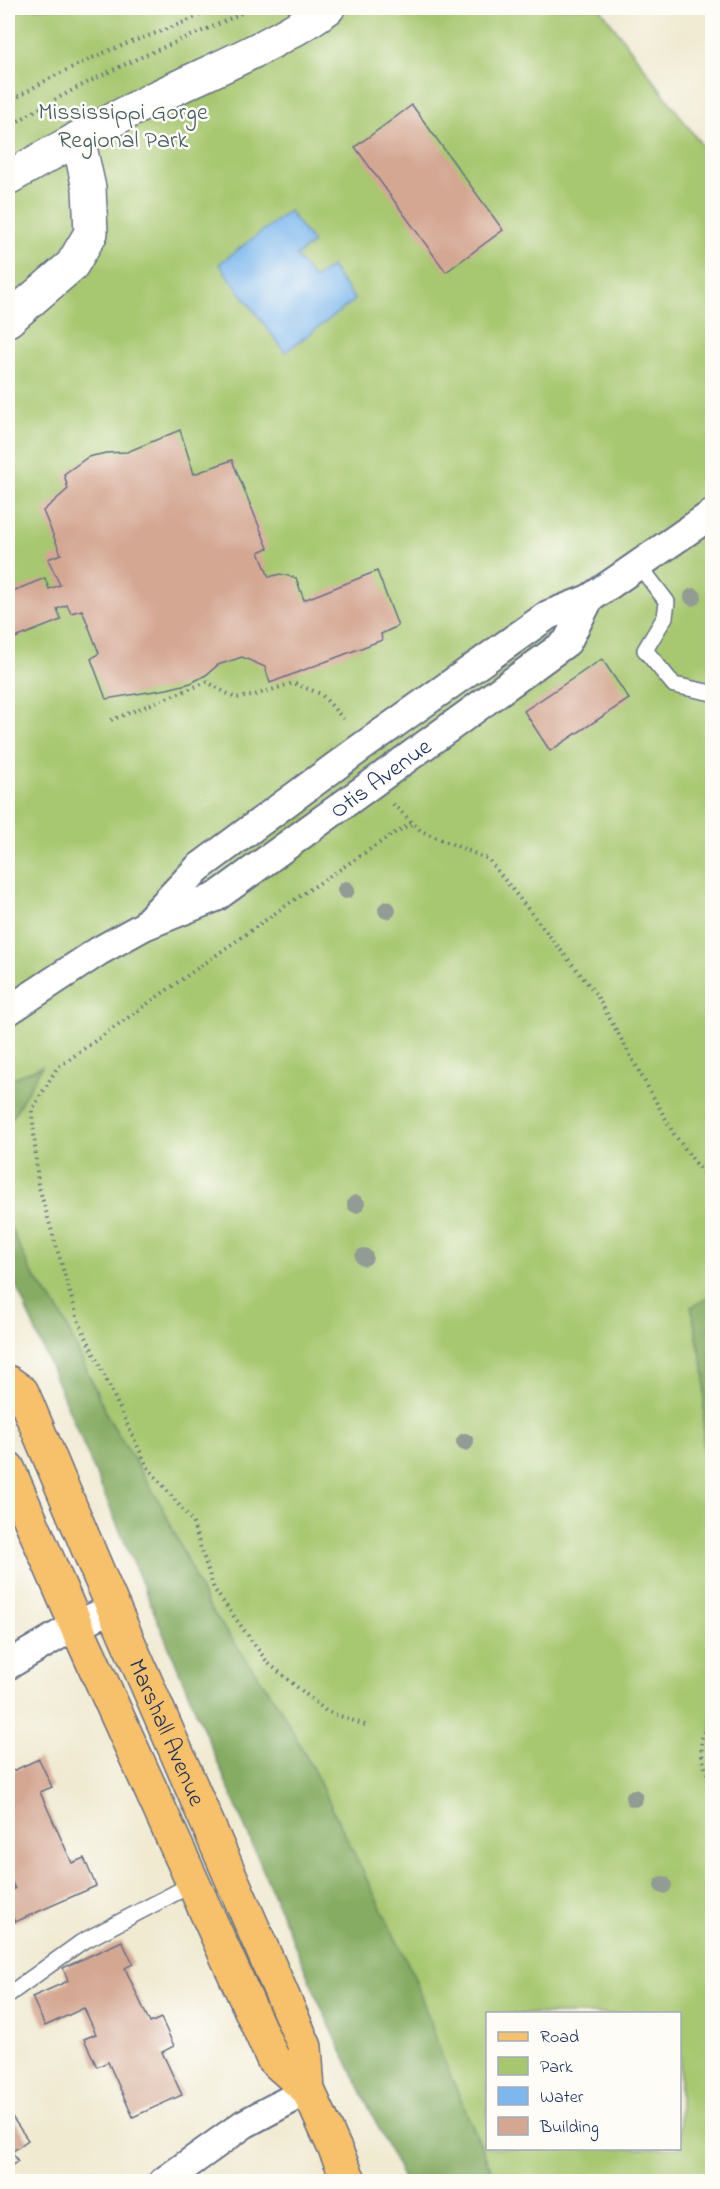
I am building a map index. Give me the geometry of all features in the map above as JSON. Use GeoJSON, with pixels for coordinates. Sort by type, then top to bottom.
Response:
{"type":"FeatureCollection","features":[{"type":"Feature","properties":{"kind":"main road","name":"Marshall Avenue"},"geometry":{"type":"LineString","coordinates":[[8,1382],[22,1392],[305,2047],[308,2090],[350,2181]]}},
{"type":"Feature","properties":{"kind":"main road","name":"Marshall Avenue"},"geometry":{"type":"LineString","coordinates":[[8,1468],[76,1625],[273,2059],[308,2090]]}},
{"type":"Feature","properties":{"kind":"street"},"geometry":{"type":"LineString","coordinates":[[8,178],[78,138],[154,99],[253,53],[328,8]]}},
{"type":"Feature","properties":{"kind":"street"},"geometry":{"type":"LineString","coordinates":[[8,320],[72,265],[91,233],[89,188],[78,138]]}},
{"type":"Feature","properties":{"kind":"street","name":"Otis Avenue"},"geometry":{"type":"LineString","coordinates":[[144,926],[198,868],[359,749],[548,615],[590,599],[712,514]]}},
{"type":"Feature","properties":{"kind":"street","name":"Otis Avenue"},"geometry":{"type":"LineString","coordinates":[[8,1011],[99,951],[144,926],[216,897],[567,642],[590,599]]}},
{"type":"Feature","properties":{"kind":"street"},"geometry":{"type":"LineString","coordinates":[[8,1665],[76,1625],[114,1608]]}},
{"type":"Feature","properties":{"kind":"street"},"geometry":{"type":"LineString","coordinates":[[163,2181],[244,2124],[308,2090]]}},
{"type":"Feature","properties":{"kind":"lane"},"geometry":{"type":"LineString","coordinates":[[639,565],[667,602],[665,617],[645,650],[674,685],[712,693]]}},
{"type":"Feature","properties":{"kind":"lane"},"geometry":{"type":"LineString","coordinates":[[8,1995],[80,1943],[194,1883]]}},
{"type":"Feature","properties":{"kind":"path"},"geometry":{"type":"LineString","coordinates":[[8,103],[28,90],[90,59],[195,18],[214,8]]}},
{"type":"Feature","properties":{"kind":"path"},"geometry":{"type":"LineString","coordinates":[[8,127],[38,108],[99,76],[200,33],[251,8]]}},
{"type":"Feature","properties":{"kind":"path"},"geometry":{"type":"LineString","coordinates":[[111,720],[207,682],[234,698],[252,696],[293,683],[321,694],[349,725],[359,749]]}},
{"type":"Feature","properties":{"kind":"path"},"geometry":{"type":"LineString","coordinates":[[379,779],[394,805],[422,831],[488,859],[596,994],[674,1134],[709,1181]]}},
{"type":"Feature","properties":{"kind":"path"},"geometry":{"type":"LineString","coordinates":[[365,1725],[326,1711],[268,1663],[214,1589],[192,1521],[147,1466],[78,1320],[38,1184],[32,1110],[57,1068],[291,902],[413,823]]}},
{"type":"Feature","properties":{"kind":"path"},"geometry":{"type":"LineString","coordinates":[[712,1722],[705,1728],[700,1752],[712,1787]]}},
{"type":"Feature","properties":{"kind":"green space","name":"Mississippi Gorge Regional Park"},"geometry":{"type":"Polygon","coordinates":[[[8,8],[600,8],[712,159],[712,2181],[414,2181],[8,1252],[8,8]]]}},
{"type":"Feature","properties":{"kind":"green space"},"geometry":{"type":"Polygon","coordinates":[[[42,1066],[8,1125],[8,1080],[42,1066]]]}},
{"type":"Feature","properties":{"kind":"green space"},"geometry":{"type":"Polygon","coordinates":[[[8,1222],[31,1272],[60,1312],[109,1419],[162,1506],[207,1604],[278,1704],[315,1773],[414,1976],[442,2056],[496,2181],[404,2181],[320,2005],[8,1266],[8,1222]]]}},
{"type":"Feature","properties":{"kind":"green space"},"geometry":{"type":"Polygon","coordinates":[[[712,1298],[712,1508],[702,1472],[705,1376],[691,1307],[712,1298]]]}},
{"type":"Feature","properties":{"kind":"water"},"geometry":{"type":"Polygon","coordinates":[[[289,211],[313,243],[296,256],[314,279],[331,267],[355,300],[285,352],[219,264],[289,211]]]}},
{"type":"Feature","properties":{"kind":"building"},"geometry":{"type":"Polygon","coordinates":[[[412,105],[503,230],[446,272],[355,147],[412,105]]]}},
{"type":"Feature","properties":{"kind":"building"},"geometry":{"type":"Polygon","coordinates":[[[180,430],[194,474],[232,460],[268,548],[259,552],[269,577],[280,574],[296,578],[304,600],[377,571],[398,626],[381,634],[382,640],[270,683],[265,667],[242,657],[218,665],[191,683],[106,699],[91,659],[99,653],[82,610],[71,613],[67,605],[57,609],[61,620],[8,641],[8,593],[45,578],[49,589],[60,585],[48,559],[61,554],[43,511],[68,489],[64,474],[88,457],[127,452],[180,430]]]}},
{"type":"Feature","properties":{"kind":"building"},"geometry":{"type":"Polygon","coordinates":[[[602,659],[629,699],[550,751],[524,711],[602,659]]]}},
{"type":"Feature","properties":{"kind":"building"},"geometry":{"type":"Polygon","coordinates":[[[39,1759],[52,1787],[40,1792],[72,1863],[84,1858],[96,1886],[15,1922],[8,1905],[8,1893],[15,1889],[8,1874],[8,1773],[39,1759]]]}},
{"type":"Feature","properties":{"kind":"building"},"geometry":{"type":"Polygon","coordinates":[[[122,1941],[133,1964],[125,1968],[150,2023],[161,2018],[174,2046],[162,2052],[182,2095],[133,2117],[108,2062],[97,2067],[84,2039],[96,2034],[84,2008],[45,2026],[32,1997],[68,1981],[63,1968],[122,1941]]]}},
{"type":"Feature","properties":{"kind":"building"},"geometry":{"type":"Polygon","coordinates":[[[8,2111],[28,2140],[12,2152],[18,2161],[8,2168],[8,2111]]]}}]}
